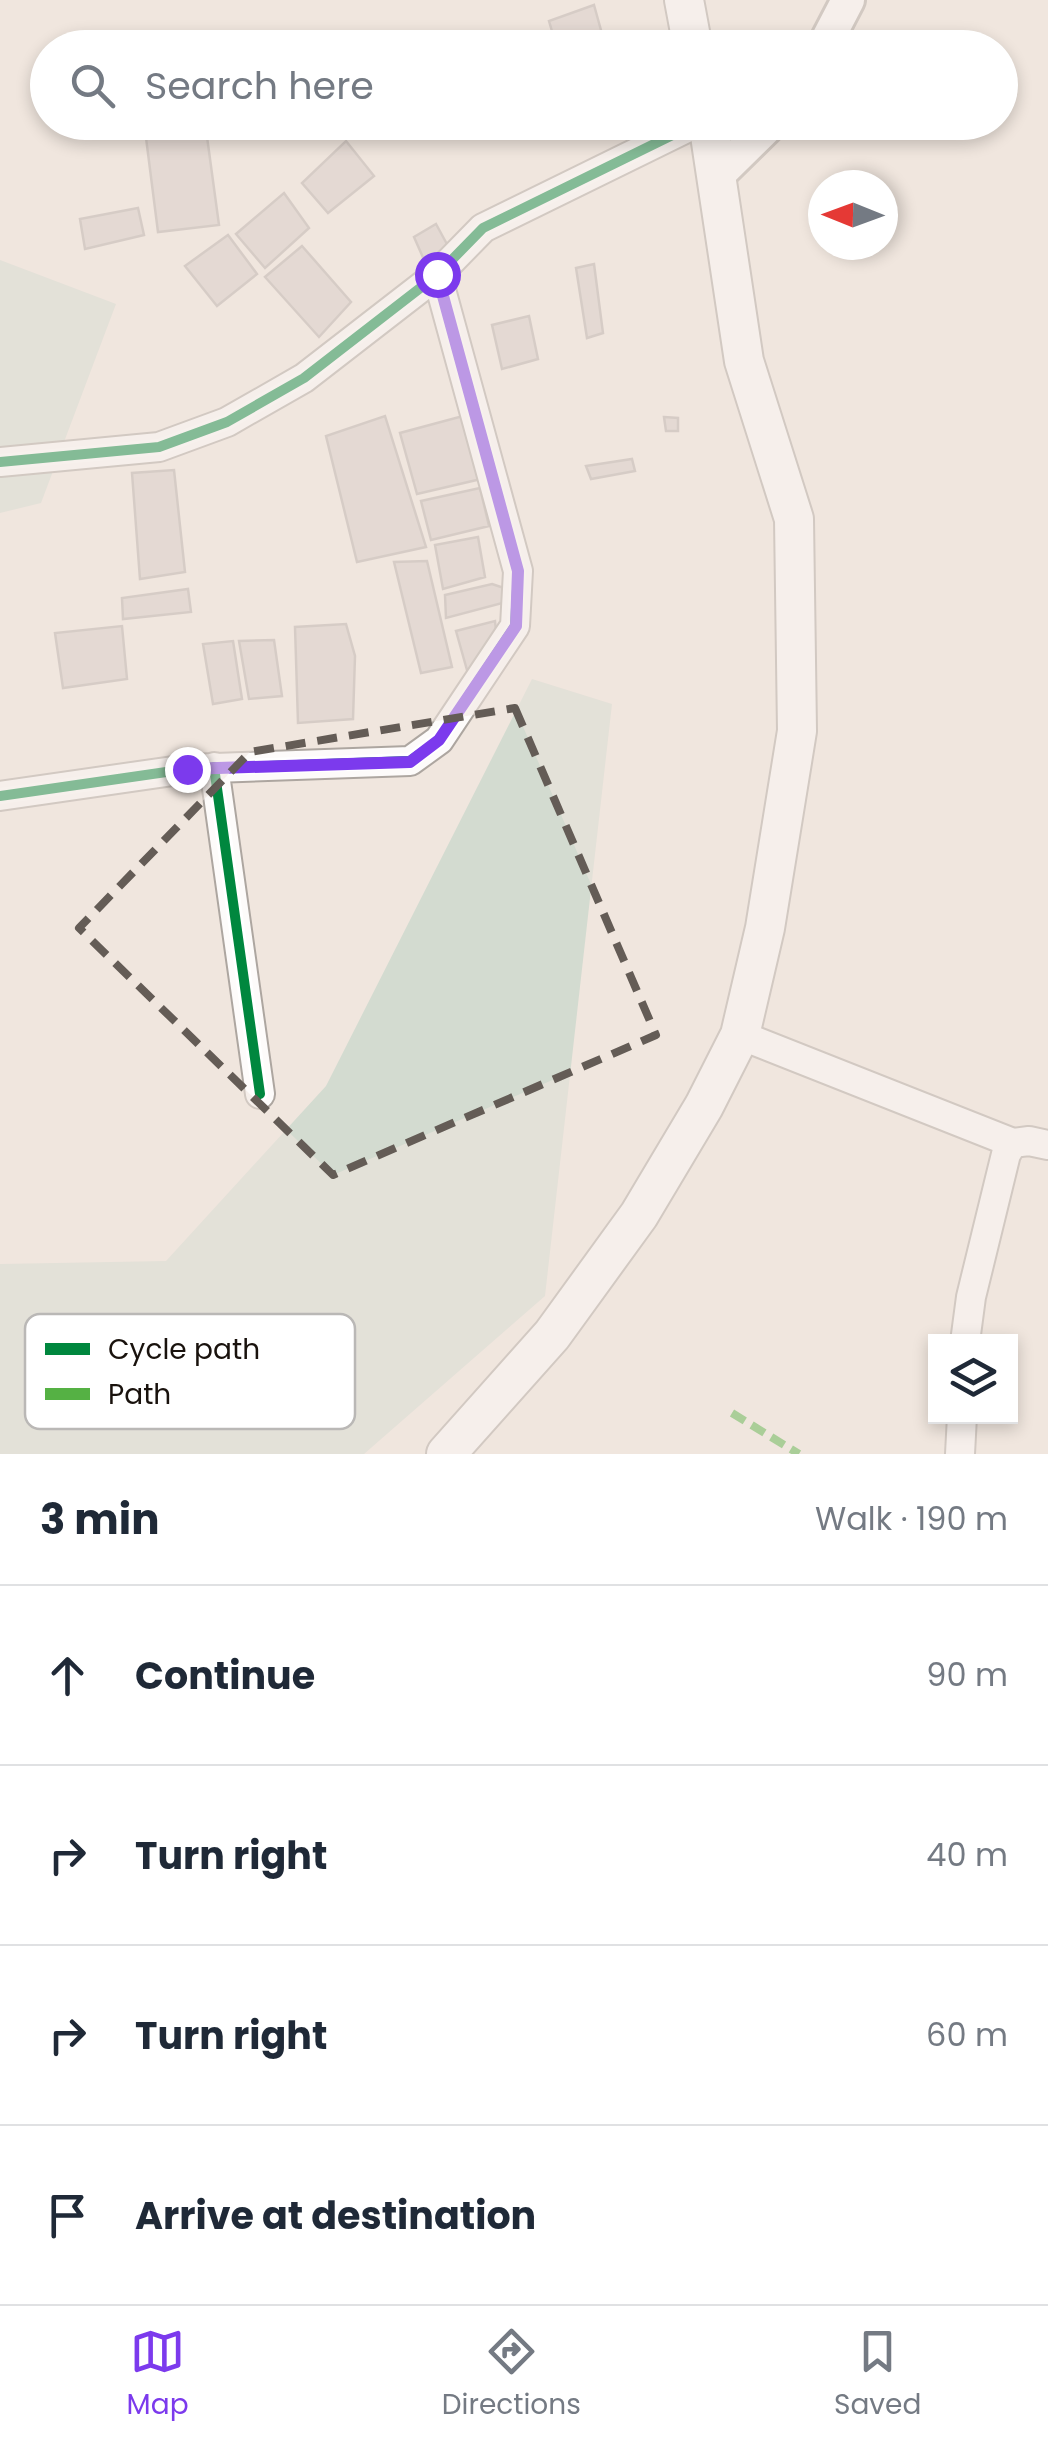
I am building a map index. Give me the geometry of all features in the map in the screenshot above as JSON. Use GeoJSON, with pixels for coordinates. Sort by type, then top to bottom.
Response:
{"type":"FeatureCollection","features":[{"type":"Feature","properties":{"kind":"main road"},"geometry":{"type":"LineString","coordinates":[[684,0],[690,30]]}},
{"type":"Feature","properties":{"kind":"main road"},"geometry":{"type":"LineString","coordinates":[[446,1454],[552,1335],[620,1241],[704,1106],[740,1036],[765,928],[797,731],[794,519],[744,361],[711,140]]}},
{"type":"Feature","properties":{"kind":"street"},"geometry":{"type":"LineString","coordinates":[[832,30],[848,0]]}},
{"type":"Feature","properties":{"kind":"street"},"geometry":{"type":"LineString","coordinates":[[0,462],[160,446],[227,422],[304,378],[437,274],[483,228],[663,140]]}},
{"type":"Feature","properties":{"kind":"street"},"geometry":{"type":"LineString","coordinates":[[717,176],[754,140]]}},
{"type":"Feature","properties":{"kind":"street"},"geometry":{"type":"LineString","coordinates":[[0,796],[214,767],[410,762],[439,740],[516,626],[518,571],[437,274]]}},
{"type":"Feature","properties":{"kind":"street"},"geometry":{"type":"LineString","coordinates":[[214,767],[260,1094]]}},
{"type":"Feature","properties":{"kind":"street"},"geometry":{"type":"LineString","coordinates":[[740,1036],[1013,1143],[1048,1145]]}},
{"type":"Feature","properties":{"kind":"street"},"geometry":{"type":"LineString","coordinates":[[967,1334],[976,1279],[1006,1154],[1013,1143]]}},
{"type":"Feature","properties":{"kind":"street"},"geometry":{"type":"LineString","coordinates":[[960,1454],[962,1424]]}},
{"type":"Feature","properties":{"kind":"highlighted area"},"geometry":{"type":"Polygon","coordinates":[[[515,708],[656,1035],[333,1175],[79,928],[250,752],[515,708]]]}},
{"type":"Feature","properties":{"kind":"shaded area"},"geometry":{"type":"Polygon","coordinates":[[[0,260],[116,304],[41,503],[0,513],[0,260]]]}},
{"type":"Feature","properties":{"kind":"shaded area"},"geometry":{"type":"Polygon","coordinates":[[[532,679],[612,704],[545,1296],[364,1454],[0,1454],[0,1264],[166,1261],[326,1086],[532,679]]]}},
{"type":"Feature","properties":{"kind":"building"},"geometry":{"type":"Polygon","coordinates":[[[594,5],[601,30],[552,30],[549,21],[594,5]]]}},
{"type":"Feature","properties":{"kind":"building"},"geometry":{"type":"Polygon","coordinates":[[[146,140],[207,140],[219,225],[158,232],[146,140]]]}},
{"type":"Feature","properties":{"kind":"building"},"geometry":{"type":"Polygon","coordinates":[[[346,141],[374,176],[328,213],[302,183],[346,141]]]}},
{"type":"Feature","properties":{"kind":"building"},"geometry":{"type":"Polygon","coordinates":[[[284,193],[309,228],[265,268],[236,234],[284,193]]]}},
{"type":"Feature","properties":{"kind":"building"},"geometry":{"type":"Polygon","coordinates":[[[138,208],[144,235],[85,249],[80,219],[138,208]]]}},
{"type":"Feature","properties":{"kind":"building"},"geometry":{"type":"Polygon","coordinates":[[[436,224],[448,246],[425,262],[414,237],[436,224]]]}},
{"type":"Feature","properties":{"kind":"building"},"geometry":{"type":"Polygon","coordinates":[[[228,235],[257,274],[217,306],[185,266],[228,235]]]}},
{"type":"Feature","properties":{"kind":"building"},"geometry":{"type":"Polygon","coordinates":[[[302,246],[351,302],[319,337],[265,277],[302,246]]]}},
{"type":"Feature","properties":{"kind":"building"},"geometry":{"type":"Polygon","coordinates":[[[594,264],[603,333],[587,338],[576,268],[594,264]]]}},
{"type":"Feature","properties":{"kind":"building"},"geometry":{"type":"Polygon","coordinates":[[[529,316],[538,359],[502,369],[492,325],[529,316]]]}},
{"type":"Feature","properties":{"kind":"building"},"geometry":{"type":"Polygon","coordinates":[[[385,416],[426,547],[357,562],[326,436],[385,416]]]}},
{"type":"Feature","properties":{"kind":"building"},"geometry":{"type":"Polygon","coordinates":[[[463,416],[485,478],[417,494],[400,433],[463,416]]]}},
{"type":"Feature","properties":{"kind":"building"},"geometry":{"type":"Polygon","coordinates":[[[664,417],[678,418],[678,431],[666,431],[664,417]]]}},
{"type":"Feature","properties":{"kind":"building"},"geometry":{"type":"Polygon","coordinates":[[[632,459],[635,471],[591,479],[586,466],[632,459]]]}},
{"type":"Feature","properties":{"kind":"building"},"geometry":{"type":"Polygon","coordinates":[[[174,470],[185,572],[140,579],[132,473],[174,470]]]}},
{"type":"Feature","properties":{"kind":"building"},"geometry":{"type":"Polygon","coordinates":[[[480,488],[489,526],[431,540],[421,501],[480,488]]]}},
{"type":"Feature","properties":{"kind":"building"},"geometry":{"type":"Polygon","coordinates":[[[478,537],[485,577],[443,589],[435,545],[478,537]]]}},
{"type":"Feature","properties":{"kind":"building"},"geometry":{"type":"Polygon","coordinates":[[[427,561],[452,667],[421,673],[394,562],[427,561]]]}},
{"type":"Feature","properties":{"kind":"building"},"geometry":{"type":"Polygon","coordinates":[[[492,584],[504,588],[510,601],[446,618],[445,595],[492,584]]]}},
{"type":"Feature","properties":{"kind":"building"},"geometry":{"type":"Polygon","coordinates":[[[188,589],[191,612],[123,619],[122,598],[188,589]]]}},
{"type":"Feature","properties":{"kind":"building"},"geometry":{"type":"Polygon","coordinates":[[[495,621],[498,653],[482,666],[467,670],[456,631],[495,621]]]}},
{"type":"Feature","properties":{"kind":"building"},"geometry":{"type":"Polygon","coordinates":[[[346,624],[355,656],[353,719],[298,723],[295,627],[346,624]]]}},
{"type":"Feature","properties":{"kind":"building"},"geometry":{"type":"Polygon","coordinates":[[[122,626],[127,679],[63,688],[55,633],[122,626]]]}},
{"type":"Feature","properties":{"kind":"building"},"geometry":{"type":"Polygon","coordinates":[[[274,640],[282,696],[249,699],[239,641],[274,640]]]}},
{"type":"Feature","properties":{"kind":"building"},"geometry":{"type":"Polygon","coordinates":[[[233,641],[242,699],[213,704],[203,644],[233,641]]]}},
{"type":"Feature","properties":{"kind":"marked path"},"geometry":{"type":"LineString","coordinates":[[732,1413],[799,1454]]}},
{"type":"Feature","properties":{"kind":"cycle path"},"geometry":{"type":"LineString","coordinates":[[0,462],[159,447],[227,422],[304,378],[437,275],[483,228],[662,140]]}},
{"type":"Feature","properties":{"kind":"cycle path"},"geometry":{"type":"LineString","coordinates":[[0,796],[187,769],[410,761],[439,740],[515,626],[518,571],[437,275]]}},
{"type":"Feature","properties":{"kind":"cycle path"},"geometry":{"type":"LineString","coordinates":[[214,767],[260,1094]]}},
{"type":"Feature","properties":{"kind":"route"},"geometry":{"type":"LineString","coordinates":[[187,769],[410,762],[439,740],[516,626],[518,571],[437,274]]}}]}
